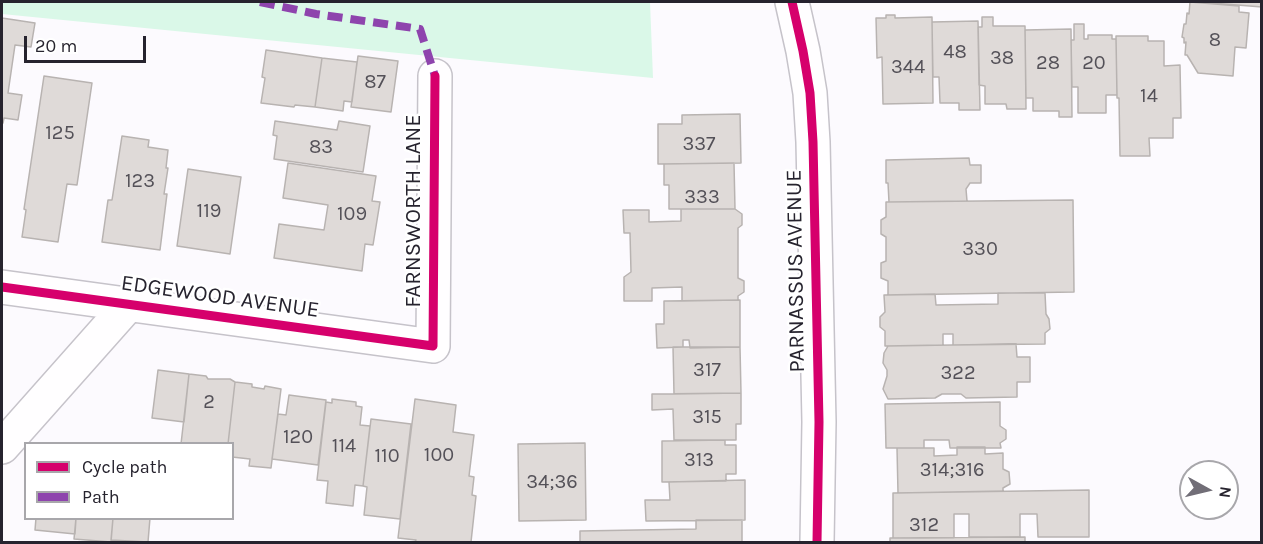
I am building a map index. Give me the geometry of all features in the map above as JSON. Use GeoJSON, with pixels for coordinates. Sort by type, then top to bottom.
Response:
{"type":"FeatureCollection","features":[{"type":"Feature","properties":{"kind":"street","name":"PARNASSUS AVENUE"},"geometry":{"type":"LineString","coordinates":[[792,2],[809,82],[813,142],[819,422],[817,543]]}},
{"type":"Feature","properties":{"kind":"street","name":"FARNSWORTH LANE"},"geometry":{"type":"LineString","coordinates":[[433,346],[435,76]]}},
{"type":"Feature","properties":{"kind":"street","name":"EDGEWOOD AVENUE"},"geometry":{"type":"LineString","coordinates":[[2,287],[433,346]]}},
{"type":"Feature","properties":{"kind":"street"},"geometry":{"type":"LineString","coordinates":[[2,447],[129,304]]}},
{"type":"Feature","properties":{"kind":"green space"},"geometry":{"type":"Polygon","coordinates":[[[2,2],[650,2],[653,78],[2,14],[2,2]]]}},
{"type":"Feature","properties":{"kind":"building"},"geometry":{"type":"Polygon","coordinates":[[[1190,2],[1239,6],[1239,12],[1249,13],[1246,48],[1235,47],[1233,76],[1198,73],[1185,55],[1186,42],[1184,43],[1182,37],[1190,2]]]}},
{"type":"Feature","properties":{"kind":"building"},"geometry":{"type":"Polygon","coordinates":[[[1209,2],[1262,2],[1262,7],[1212,3],[1209,2]]]}},
{"type":"Feature","properties":{"kind":"building"},"geometry":{"type":"Polygon","coordinates":[[[886,15],[895,15],[895,18],[932,17],[933,103],[883,104],[882,57],[877,58],[876,18],[886,18],[886,15]]]}},
{"type":"Feature","properties":{"kind":"building"},"geometry":{"type":"Polygon","coordinates":[[[982,17],[993,17],[993,26],[1025,26],[1026,109],[1007,109],[1006,104],[985,104],[985,86],[979,85],[978,27],[982,27],[982,17]]]}},
{"type":"Feature","properties":{"kind":"building"},"geometry":{"type":"Polygon","coordinates":[[[2,18],[35,23],[31,47],[15,45],[8,93],[22,95],[18,120],[4,118],[3,123],[2,123],[2,18]]]}},
{"type":"Feature","properties":{"kind":"building"},"geometry":{"type":"Polygon","coordinates":[[[978,21],[980,110],[959,110],[959,103],[940,103],[939,77],[933,77],[932,22],[978,21]]]}},
{"type":"Feature","properties":{"kind":"building"},"geometry":{"type":"Polygon","coordinates":[[[1074,24],[1084,24],[1084,39],[1088,39],[1088,35],[1112,35],[1112,39],[1116,39],[1117,95],[1106,95],[1106,113],[1078,113],[1078,87],[1072,87],[1071,40],[1074,40],[1074,24]]]}},
{"type":"Feature","properties":{"kind":"building"},"geometry":{"type":"Polygon","coordinates":[[[1071,29],[1072,117],[1059,117],[1059,111],[1033,111],[1033,98],[1026,98],[1025,30],[1071,29]]]}},
{"type":"Feature","properties":{"kind":"building"},"geometry":{"type":"Polygon","coordinates":[[[1116,36],[1148,36],[1148,41],[1164,41],[1164,66],[1180,65],[1181,118],[1173,118],[1173,138],[1149,138],[1150,156],[1120,156],[1116,36]]]}},
{"type":"Feature","properties":{"kind":"building"},"geometry":{"type":"Polygon","coordinates":[[[266,50],[322,58],[315,107],[261,103],[266,50]]]}},
{"type":"Feature","properties":{"kind":"building"},"geometry":{"type":"Polygon","coordinates":[[[358,56],[398,61],[391,112],[351,107],[358,56]]]}},
{"type":"Feature","properties":{"kind":"building"},"geometry":{"type":"Polygon","coordinates":[[[322,58],[357,62],[352,102],[344,101],[343,111],[315,107],[322,58]]]}},
{"type":"Feature","properties":{"kind":"building"},"geometry":{"type":"Polygon","coordinates":[[[44,76],[92,83],[77,185],[67,184],[58,242],[22,237],[26,210],[24,209],[44,76]]]}},
{"type":"Feature","properties":{"kind":"building"},"geometry":{"type":"Polygon","coordinates":[[[740,114],[741,163],[658,164],[658,124],[682,124],[682,115],[740,114]]]}},
{"type":"Feature","properties":{"kind":"building"},"geometry":{"type":"Polygon","coordinates":[[[275,121],[337,130],[339,121],[370,126],[363,172],[274,159],[277,136],[273,135],[275,121]]]}},
{"type":"Feature","properties":{"kind":"building"},"geometry":{"type":"Polygon","coordinates":[[[122,136],[149,140],[148,147],[168,150],[164,194],[167,194],[160,250],[102,242],[108,200],[112,200],[122,136]]]}},
{"type":"Feature","properties":{"kind":"building"},"geometry":{"type":"Polygon","coordinates":[[[969,158],[970,165],[981,165],[981,183],[970,183],[966,189],[967,201],[889,202],[886,160],[969,158]]]}},
{"type":"Feature","properties":{"kind":"building"},"geometry":{"type":"Polygon","coordinates":[[[288,163],[376,176],[372,201],[380,202],[373,245],[365,244],[362,271],[274,258],[279,224],[324,230],[328,205],[283,198],[288,163]]]}},
{"type":"Feature","properties":{"kind":"building"},"geometry":{"type":"Polygon","coordinates":[[[734,163],[735,209],[669,209],[669,185],[664,185],[664,164],[734,163]]]}},
{"type":"Feature","properties":{"kind":"building"},"geometry":{"type":"Polygon","coordinates":[[[188,169],[241,177],[230,254],[177,246],[188,169]]]}},
{"type":"Feature","properties":{"kind":"building"},"geometry":{"type":"Polygon","coordinates":[[[1073,200],[1074,292],[888,295],[888,281],[881,278],[881,263],[886,261],[886,237],[881,234],[881,220],[886,217],[886,202],[1073,200]]]}},
{"type":"Feature","properties":{"kind":"building"},"geometry":{"type":"Polygon","coordinates":[[[681,209],[735,209],[742,214],[742,225],[738,228],[738,278],[744,281],[744,292],[738,296],[738,300],[682,301],[682,287],[652,288],[652,301],[624,301],[624,277],[631,272],[630,233],[624,233],[623,210],[649,210],[649,222],[681,221],[681,209]]]}},
{"type":"Feature","properties":{"kind":"building"},"geometry":{"type":"Polygon","coordinates":[[[998,293],[1045,293],[1046,314],[1050,329],[1045,333],[1045,344],[953,345],[953,334],[943,334],[943,345],[885,346],[885,331],[880,327],[880,317],[885,312],[884,295],[935,294],[936,305],[998,304],[998,293]]]}},
{"type":"Feature","properties":{"kind":"building"},"geometry":{"type":"Polygon","coordinates":[[[740,300],[740,347],[690,348],[689,340],[683,340],[683,347],[657,348],[656,324],[664,324],[664,301],[740,300]]]}},
{"type":"Feature","properties":{"kind":"building"},"geometry":{"type":"Polygon","coordinates":[[[1016,344],[1017,357],[1030,357],[1030,382],[1017,382],[1017,397],[966,398],[961,394],[942,394],[935,398],[888,399],[883,389],[887,376],[883,363],[884,353],[888,346],[1016,344]]]}},
{"type":"Feature","properties":{"kind":"building"},"geometry":{"type":"Polygon","coordinates":[[[673,347],[740,347],[741,393],[674,394],[673,347]]]}},
{"type":"Feature","properties":{"kind":"building"},"geometry":{"type":"Polygon","coordinates":[[[158,370],[189,374],[184,422],[152,418],[158,370]]]}},
{"type":"Feature","properties":{"kind":"building"},"geometry":{"type":"Polygon","coordinates":[[[189,374],[206,376],[208,379],[230,379],[235,382],[228,442],[181,442],[189,374]]]}},
{"type":"Feature","properties":{"kind":"building"},"geometry":{"type":"Polygon","coordinates":[[[235,382],[252,384],[252,387],[264,389],[265,386],[281,389],[271,468],[249,466],[250,459],[234,457],[234,442],[228,442],[235,382]]]}},
{"type":"Feature","properties":{"kind":"building"},"geometry":{"type":"Polygon","coordinates":[[[741,393],[741,424],[736,424],[736,440],[674,440],[673,409],[652,410],[652,394],[741,393]]]}},
{"type":"Feature","properties":{"kind":"building"},"geometry":{"type":"Polygon","coordinates":[[[289,395],[326,400],[318,465],[272,459],[278,414],[286,415],[289,395]]]}},
{"type":"Feature","properties":{"kind":"building"},"geometry":{"type":"Polygon","coordinates":[[[332,399],[356,402],[356,406],[362,407],[360,425],[370,426],[363,486],[355,485],[353,506],[326,503],[328,481],[317,480],[326,402],[332,403],[332,399]]]}},
{"type":"Feature","properties":{"kind":"building"},"geometry":{"type":"Polygon","coordinates":[[[415,399],[456,405],[453,432],[474,435],[469,476],[474,477],[472,495],[476,496],[471,542],[415,542],[416,540],[398,538],[415,399]]]}},
{"type":"Feature","properties":{"kind":"building"},"geometry":{"type":"Polygon","coordinates":[[[1000,402],[1000,426],[1006,430],[1006,439],[1000,443],[1001,448],[950,448],[949,440],[924,440],[924,448],[886,448],[885,404],[1000,402]]]}},
{"type":"Feature","properties":{"kind":"building"},"geometry":{"type":"Polygon","coordinates":[[[371,419],[411,424],[400,519],[364,515],[367,487],[363,486],[371,419]]]}},
{"type":"Feature","properties":{"kind":"building"},"geometry":{"type":"Polygon","coordinates":[[[725,440],[725,445],[736,445],[736,474],[726,474],[726,481],[662,482],[662,441],[725,440]]]}},
{"type":"Feature","properties":{"kind":"building"},"geometry":{"type":"Polygon","coordinates":[[[585,443],[586,520],[519,521],[518,444],[585,443]]]}},
{"type":"Feature","properties":{"kind":"building"},"geometry":{"type":"Polygon","coordinates":[[[957,447],[985,447],[985,454],[1003,453],[1003,469],[1009,472],[1010,484],[1003,488],[1003,491],[898,493],[897,448],[934,448],[934,456],[957,455],[957,447]]]}},
{"type":"Feature","properties":{"kind":"building"},"geometry":{"type":"Polygon","coordinates":[[[745,480],[745,520],[646,521],[645,500],[670,500],[669,482],[745,480]]]}},
{"type":"Feature","properties":{"kind":"building"},"geometry":{"type":"Polygon","coordinates":[[[1089,490],[1089,537],[1038,537],[1037,514],[1020,514],[1020,537],[969,537],[969,514],[954,514],[954,538],[893,538],[893,493],[1089,490]]]}},
{"type":"Feature","properties":{"kind":"building"},"geometry":{"type":"Polygon","coordinates":[[[36,520],[76,520],[75,534],[35,530],[36,520]]]}},
{"type":"Feature","properties":{"kind":"building"},"geometry":{"type":"Polygon","coordinates":[[[76,520],[113,520],[111,542],[74,539],[76,520]]]}},
{"type":"Feature","properties":{"kind":"building"},"geometry":{"type":"Polygon","coordinates":[[[113,520],[150,520],[148,542],[111,540],[113,520]]]}},
{"type":"Feature","properties":{"kind":"building"},"geometry":{"type":"Polygon","coordinates":[[[696,520],[742,520],[742,542],[580,542],[580,531],[696,529],[696,520]]]}},
{"type":"Feature","properties":{"kind":"building"},"geometry":{"type":"Polygon","coordinates":[[[1025,537],[1025,542],[890,542],[890,538],[1025,537]]]}},
{"type":"Feature","properties":{"kind":"marked path"},"geometry":{"type":"LineString","coordinates":[[260,2],[316,14],[420,29],[435,76]]}},
{"type":"Feature","properties":{"kind":"cycle path"},"geometry":{"type":"LineString","coordinates":[[792,2],[810,93],[813,142],[819,422],[817,542]]}},
{"type":"Feature","properties":{"kind":"cycle path"},"geometry":{"type":"LineString","coordinates":[[2,287],[433,346],[435,76]]}}]}
